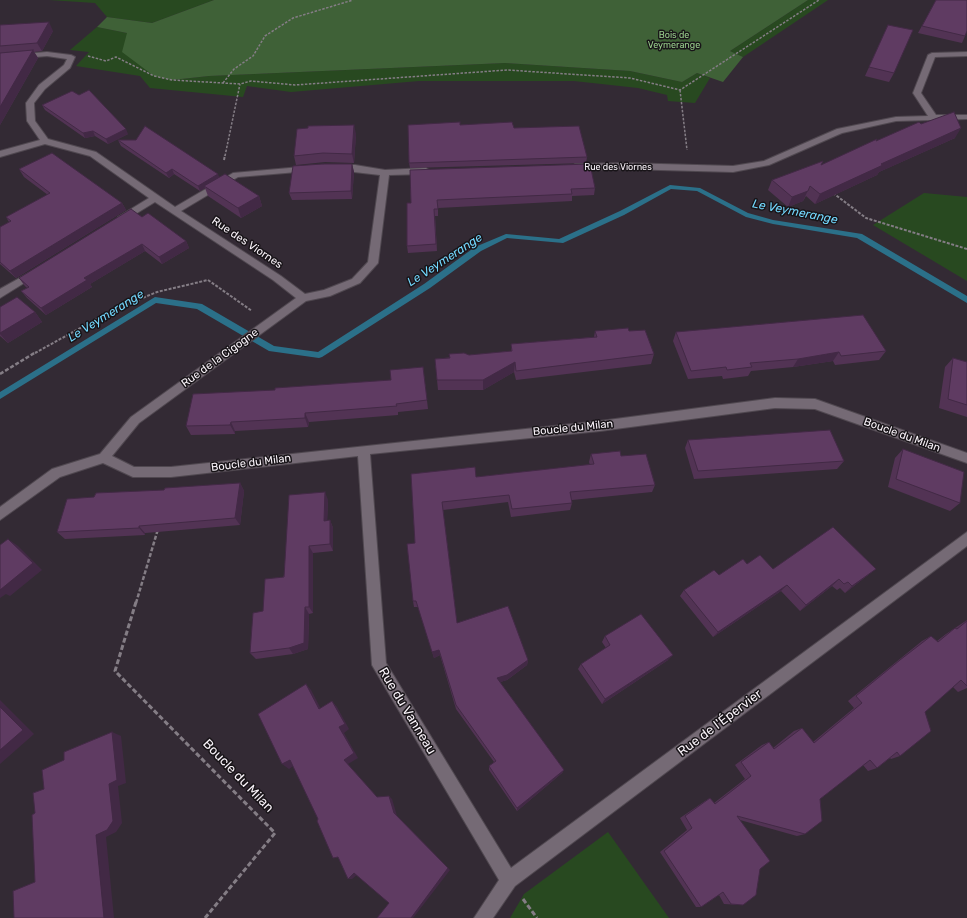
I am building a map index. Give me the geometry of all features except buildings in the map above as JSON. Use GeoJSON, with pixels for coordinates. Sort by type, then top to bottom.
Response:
{"type":"FeatureCollection","features":[{"type":"Feature","properties":{"kind":"street"},"geometry":{"type":"LineString","coordinates":[[0,58],[47,54],[72,57],[67,66],[42,87],[30,103],[31,120],[45,141],[0,154]]}},
{"type":"Feature","properties":{"kind":"street"},"geometry":{"type":"LineString","coordinates":[[934,118],[917,93],[932,55],[967,54]]}},
{"type":"Feature","properties":{"kind":"street","name":"Rue des Viornes"},"geometry":{"type":"LineString","coordinates":[[568,167],[624,166],[733,169],[766,162],[840,131],[896,119],[966,117]]}},
{"type":"Feature","properties":{"kind":"street","name":"Rue des Viornes"},"geometry":{"type":"LineString","coordinates":[[45,141],[93,154],[155,198],[176,210],[277,278],[303,298]]}},
{"type":"Feature","properties":{"kind":"street"},"geometry":{"type":"LineString","coordinates":[[176,210],[236,175],[322,167],[355,168],[385,173],[433,171]]}},
{"type":"Feature","properties":{"kind":"street","name":"Rue de la Cigogne"},"geometry":{"type":"LineString","coordinates":[[104,458],[135,420],[303,298],[326,293],[356,281],[373,263],[385,173]]}},
{"type":"Feature","properties":{"kind":"street"},"geometry":{"type":"LineString","coordinates":[[115,223],[155,198]]}},
{"type":"Feature","properties":{"kind":"street"},"geometry":{"type":"LineString","coordinates":[[0,294],[40,269]]}},
{"type":"Feature","properties":{"kind":"street","name":"Boucle du Milan"},"geometry":{"type":"LineString","coordinates":[[104,458],[134,472],[171,472],[364,450],[600,426],[775,403],[815,404],[967,458]]}},
{"type":"Feature","properties":{"kind":"street","name":"Rue du Vanneau"},"geometry":{"type":"LineString","coordinates":[[364,450],[379,665],[509,880]]}},
{"type":"Feature","properties":{"kind":"street"},"geometry":{"type":"LineString","coordinates":[[0,514],[56,473],[104,458]]}},
{"type":"Feature","properties":{"kind":"street","name":"Rue de l'Épervier"},"geometry":{"type":"LineString","coordinates":[[483,918],[509,880],[967,538]]}},
{"type":"Feature","properties":{"kind":"path"},"geometry":{"type":"LineString","coordinates":[[222,83],[234,69],[253,56],[265,36],[294,18],[353,0]]}},
{"type":"Feature","properties":{"kind":"path"},"geometry":{"type":"LineString","coordinates":[[72,57],[91,56],[106,61],[116,57],[154,76],[172,80],[240,84],[251,81],[295,85],[507,70],[630,78],[680,90],[819,0]]}},
{"type":"Feature","properties":{"kind":"path"},"geometry":{"type":"LineString","coordinates":[[236,175],[224,162],[240,84]]}},
{"type":"Feature","properties":{"kind":"path"},"geometry":{"type":"LineString","coordinates":[[680,90],[689,168]]}},
{"type":"Feature","properties":{"kind":"path"},"geometry":{"type":"LineString","coordinates":[[831,191],[866,218],[967,249]]}},
{"type":"Feature","properties":{"kind":"path"},"geometry":{"type":"LineString","coordinates":[[0,374],[64,336],[111,311],[157,292],[208,280],[269,323]]}},
{"type":"Feature","properties":{"kind":"path","name":"Boucle du Milan"},"geometry":{"type":"LineString","coordinates":[[159,523],[154,545],[115,671],[275,833],[205,918]]}},
{"type":"Feature","properties":{"kind":"green space"},"geometry":{"type":"Polygon","coordinates":[[[49,0],[214,0],[152,23],[107,17],[95,3],[49,0]]]}},
{"type":"Feature","properties":{"kind":"green space","name":"Bois de Veymerange"},"geometry":{"type":"Polygon","coordinates":[[[214,0],[808,0],[730,51],[743,57],[723,82],[697,73],[682,82],[630,71],[505,63],[209,76],[172,80],[154,76],[122,52],[127,33],[97,27],[107,17],[152,23],[214,0]]]}},
{"type":"Feature","properties":{"kind":"green space"},"geometry":{"type":"Polygon","coordinates":[[[808,0],[828,0],[743,57],[730,51],[808,0]]]}},
{"type":"Feature","properties":{"kind":"green space"},"geometry":{"type":"Polygon","coordinates":[[[97,27],[127,33],[172,80],[209,76],[505,63],[630,71],[682,82],[697,73],[710,78],[695,103],[668,101],[667,95],[638,88],[574,81],[419,81],[291,92],[247,86],[243,97],[150,88],[140,76],[76,66],[89,52],[70,50],[97,27]]]}},
{"type":"Feature","properties":{"kind":"green space"},"geometry":{"type":"Polygon","coordinates":[[[924,193],[967,197],[967,281],[873,225],[924,193]]]}},
{"type":"Feature","properties":{"kind":"green space"},"geometry":{"type":"Polygon","coordinates":[[[608,832],[669,918],[510,918],[524,894],[608,832]]]}},
{"type":"Feature","properties":{"kind":"waterway","name":"Le Veymerange"},"geometry":{"type":"LineString","coordinates":[[0,396],[155,300],[199,306],[272,349],[319,355],[427,286],[478,249],[506,236],[560,241],[622,213],[670,187],[698,189],[746,215],[773,222],[859,236],[967,300]]}}]}
